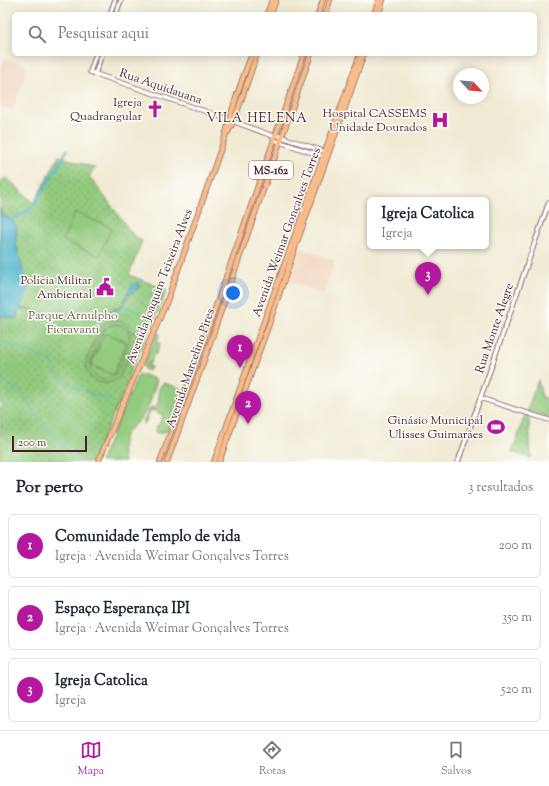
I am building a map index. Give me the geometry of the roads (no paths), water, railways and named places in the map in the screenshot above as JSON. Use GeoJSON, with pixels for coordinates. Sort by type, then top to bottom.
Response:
{"type":"FeatureCollection","features":[{"type":"Feature","properties":{"kind":"main road"},"geometry":{"type":"LineString","coordinates":[[268,12],[272,0]]}},
{"type":"Feature","properties":{"kind":"main road"},"geometry":{"type":"LineString","coordinates":[[272,12],[276,0]]}},
{"type":"Feature","properties":{"kind":"main road"},"geometry":{"type":"LineString","coordinates":[[319,12],[323,0]]}},
{"type":"Feature","properties":{"kind":"main road"},"geometry":{"type":"LineString","coordinates":[[327,12],[330,0]]}},
{"type":"Feature","properties":{"kind":"main road"},"geometry":{"type":"LineString","coordinates":[[375,12],[379,0]]}},
{"type":"Feature","properties":{"kind":"main road"},"geometry":{"type":"LineString","coordinates":[[380,12],[383,0]]}},
{"type":"Feature","properties":{"kind":"main road","name":"Avenida Joaquim Teixeira Alves"},"geometry":{"type":"LineString","coordinates":[[231,121],[244,74],[251,56]]}},
{"type":"Feature","properties":{"kind":"main road","name":"Avenida Joaquim Teixeira Alves"},"geometry":{"type":"LineString","coordinates":[[98,462],[167,301],[225,137],[256,56]]}},
{"type":"Feature","properties":{"kind":"main road","name":"Avenida Marcelino Pires"},"geometry":{"type":"LineString","coordinates":[[160,462],[303,56]]}},
{"type":"Feature","properties":{"kind":"main road","name":"Avenida Marcelino Pires"},"geometry":{"type":"LineString","coordinates":[[167,462],[310,56]]}},
{"type":"Feature","properties":{"kind":"main road","name":"Avenida Weimar Gonçalves Torres"},"geometry":{"type":"LineString","coordinates":[[219,462],[297,243],[359,56]]}},
{"type":"Feature","properties":{"kind":"main road","name":"Avenida Weimar Gonçalves Torres"},"geometry":{"type":"LineString","coordinates":[[214,462],[249,363],[363,56]]}},
{"type":"Feature","properties":{"kind":"main road"},"geometry":{"type":"LineString","coordinates":[[245,223],[251,225]]}},
{"type":"Feature","properties":{"kind":"main road"},"geometry":{"type":"LineString","coordinates":[[230,264],[236,266]]}},
{"type":"Feature","properties":{"kind":"main road"},"geometry":{"type":"LineString","coordinates":[[172,431],[178,433]]}},
{"type":"Feature","properties":{"kind":"street"},"geometry":{"type":"LineString","coordinates":[[111,12],[115,0]]}},
{"type":"Feature","properties":{"kind":"street"},"geometry":{"type":"LineString","coordinates":[[117,12],[121,0]]}},
{"type":"Feature","properties":{"kind":"street","name":"Rua Aquidauana"},"geometry":{"type":"LineString","coordinates":[[95,56],[90,72],[275,137],[304,144],[326,155]]}},
{"type":"Feature","properties":{"kind":"street"},"geometry":{"type":"LineString","coordinates":[[95,74],[101,56]]}},
{"type":"Feature","properties":{"kind":"street","name":"Rua Aquidauana"},"geometry":{"type":"LineString","coordinates":[[281,139],[302,149],[326,155]]}},
{"type":"Feature","properties":{"kind":"street"},"geometry":{"type":"LineString","coordinates":[[302,149],[304,144]]}},
{"type":"Feature","properties":{"kind":"street","name":"Rua Monte Alegre"},"geometry":{"type":"LineString","coordinates":[[458,462],[549,202]]}},
{"type":"Feature","properties":{"kind":"street"},"geometry":{"type":"LineString","coordinates":[[480,398],[549,420]]}},
{"type":"Feature","properties":{"kind":"water"},"geometry":{"type":"Polygon","coordinates":[[[0,208],[2,215],[11,219],[17,228],[16,243],[27,282],[28,291],[20,307],[47,314],[27,309],[23,310],[19,309],[17,312],[18,317],[16,319],[3,316],[0,318],[0,208]]]}},
{"type":"Feature","properties":{"kind":"water"},"geometry":{"type":"Polygon","coordinates":[[[137,282],[140,286],[129,295],[121,307],[108,317],[64,318],[108,316],[111,311],[122,305],[132,285],[137,282]]]}},
{"type":"Feature","properties":{"kind":"water"},"geometry":{"type":"Polygon","coordinates":[[[54,314],[64,318],[51,315],[54,314]]]}},
{"type":"Feature","properties":{"kind":"waterway"},"geometry":{"type":"LineString","coordinates":[[11,219],[25,213],[33,206],[67,150]]}},
{"type":"Feature","properties":{"kind":"waterway"},"geometry":{"type":"LineString","coordinates":[[122,306],[152,316],[155,312],[157,297],[164,297]]}},
{"type":"Feature","properties":{"kind":"waterway"},"geometry":{"type":"LineString","coordinates":[[0,341],[52,361],[54,370],[63,380],[79,389],[112,401]]}},
{"type":"Feature","properties":{"kind":"waterway"},"geometry":{"type":"LineString","coordinates":[[0,376],[20,391],[29,403],[33,412],[62,444],[74,462]]}},
{"type":"Feature","properties":{"kind":"place","name":"Igreja Quadrangular"},"geometry":{"type":"Point","coordinates":[155,109]}},
{"type":"Feature","properties":{"kind":"place","name":"Hospital CASSEMS Unidade Dourados"},"geometry":{"type":"Point","coordinates":[440,120]}},
{"type":"Feature","properties":{"kind":"place","name":"Polícia Militar Ambiental"},"geometry":{"type":"Point","coordinates":[105,287]}},
{"type":"Feature","properties":{"kind":"place","name":"Igreja Catolica"},"geometry":{"type":"Point","coordinates":[428,295]}},
{"type":"Feature","properties":{"kind":"place","name":"Comunidade Templo de vida"},"geometry":{"type":"Point","coordinates":[240,368]}},
{"type":"Feature","properties":{"kind":"place","name":"Espaço Esperança IPI"},"geometry":{"type":"Point","coordinates":[248,424]}},
{"type":"Feature","properties":{"kind":"place","name":"Ginásio Municipal Ulisses Guimarães"},"geometry":{"type":"Point","coordinates":[496,427]}},
{"type":"Feature","properties":{"kind":"district","name":"VILA HELENA"},"geometry":{"type":"Point","coordinates":[257,117]}},
{"type":"Feature","properties":{"kind":"park label","name":"Parque Arnulpho Fioravanti"},"geometry":{"type":"Point","coordinates":[73,322]}}]}
